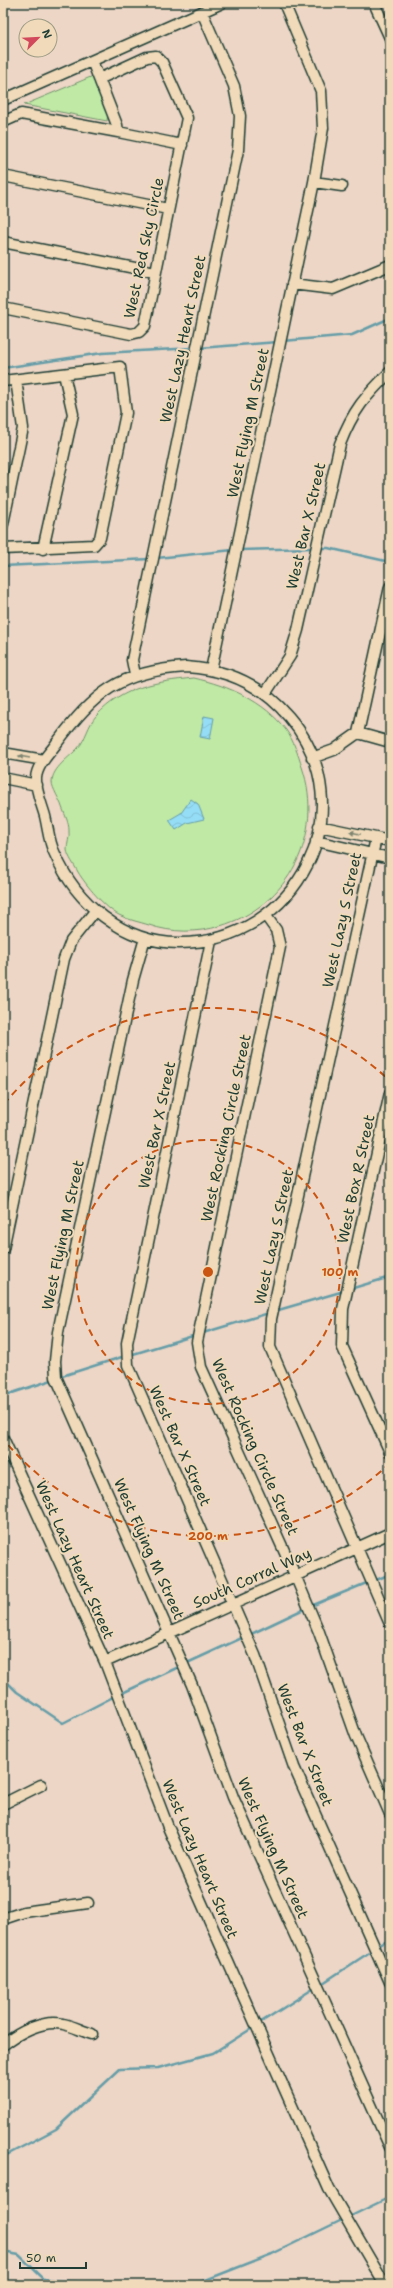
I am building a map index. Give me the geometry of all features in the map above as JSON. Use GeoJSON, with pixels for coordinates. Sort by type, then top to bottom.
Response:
{"type":"FeatureCollection","features":[{"type":"Feature","properties":{"kind":"street"},"geometry":{"type":"LineString","coordinates":[[3,100],[222,3]]}},
{"type":"Feature","properties":{"kind":"street","name":"West Flying M Street"},"geometry":{"type":"LineString","coordinates":[[211,670],[314,182],[323,128],[321,91],[284,3]]}},
{"type":"Feature","properties":{"kind":"street"},"geometry":{"type":"LineString","coordinates":[[374,3],[390,38]]}},
{"type":"Feature","properties":{"kind":"street","name":"West Lazy Heart Street"},"geometry":{"type":"LineString","coordinates":[[135,675],[132,660],[238,150],[240,116],[234,86],[202,12]]}},
{"type":"Feature","properties":{"kind":"street","name":"West Red Sky Circle"},"geometry":{"type":"LineString","coordinates":[[3,308],[131,334],[139,332],[145,326],[187,118],[162,62],[156,56],[147,57],[99,79]]}},
{"type":"Feature","properties":{"kind":"street"},"geometry":{"type":"LineString","coordinates":[[92,61],[117,125],[118,132]]}},
{"type":"Feature","properties":{"kind":"street"},"geometry":{"type":"LineString","coordinates":[[3,122],[21,114],[182,145]]}},
{"type":"Feature","properties":{"kind":"street"},"geometry":{"type":"LineString","coordinates":[[3,176],[168,209]]}},
{"type":"Feature","properties":{"kind":"street"},"geometry":{"type":"LineString","coordinates":[[314,182],[342,186]]}},
{"type":"Feature","properties":{"kind":"street"},"geometry":{"type":"LineString","coordinates":[[3,242],[155,272]]}},
{"type":"Feature","properties":{"kind":"street"},"geometry":{"type":"LineString","coordinates":[[292,284],[333,289],[390,265]]}},
{"type":"Feature","properties":{"kind":"street"},"geometry":{"type":"LineString","coordinates":[[3,382],[120,367],[126,413],[100,538],[94,545],[43,549],[3,549]]}},
{"type":"Feature","properties":{"kind":"street","name":"West Bar X Street"},"geometry":{"type":"LineString","coordinates":[[265,694],[290,656],[298,630],[340,444],[349,419],[366,395],[390,372]]}},
{"type":"Feature","properties":{"kind":"street"},"geometry":{"type":"LineString","coordinates":[[43,549],[73,414],[64,374]]}},
{"type":"Feature","properties":{"kind":"street"},"geometry":{"type":"LineString","coordinates":[[3,524],[23,428],[16,380]]}},
{"type":"Feature","properties":{"kind":"street"},"geometry":{"type":"LineString","coordinates":[[312,758],[334,750],[358,733],[390,588]]}},
{"type":"Feature","properties":{"kind":"street"},"geometry":{"type":"LineString","coordinates":[[186,667],[211,670],[236,678],[265,694],[293,723],[312,758],[320,792],[320,826],[310,860],[297,883],[281,902],[266,916],[230,935],[211,941],[178,943],[145,938],[118,927],[95,911],[71,885],[54,853],[36,779],[44,760],[82,710],[110,688],[135,675],[160,669],[186,667]]}},
{"type":"Feature","properties":{"kind":"street"},"geometry":{"type":"LineString","coordinates":[[358,733],[390,742]]}},
{"type":"Feature","properties":{"kind":"street"},"geometry":{"type":"LineString","coordinates":[[3,753],[44,760]]}},
{"type":"Feature","properties":{"kind":"street"},"geometry":{"type":"LineString","coordinates":[[3,778],[37,785]]}},
{"type":"Feature","properties":{"kind":"street"},"geometry":{"type":"LineString","coordinates":[[320,826],[390,841]]}},
{"type":"Feature","properties":{"kind":"street","name":"West Lazy S Street"},"geometry":{"type":"LineString","coordinates":[[376,838],[271,1319],[270,1347],[358,1547],[390,1624]]}},
{"type":"Feature","properties":{"kind":"street"},"geometry":{"type":"LineString","coordinates":[[316,841],[390,858]]}},
{"type":"Feature","properties":{"kind":"street"},"geometry":{"type":"LineString","coordinates":[[3,1249],[64,959],[71,941],[95,911]]}},
{"type":"Feature","properties":{"kind":"street","name":"West Rocking Circle Street"},"geometry":{"type":"LineString","coordinates":[[266,916],[276,930],[280,947],[197,1342],[201,1367],[295,1575],[319,1632],[356,1736],[390,1814]]}},
{"type":"Feature","properties":{"kind":"street","name":"West Flying M Street"},"geometry":{"type":"LineString","coordinates":[[145,938],[126,1012],[58,1332],[55,1361],[56,1377],[192,1685],[233,1797],[390,2147]]}},
{"type":"Feature","properties":{"kind":"street","name":"West Bar X Street"},"geometry":{"type":"LineString","coordinates":[[211,941],[127,1343],[128,1365],[256,1655],[294,1767],[390,1982]]}},
{"type":"Feature","properties":{"kind":"street","name":"West Box R Street"},"geometry":{"type":"LineString","coordinates":[[390,1093],[343,1309],[342,1346],[390,1452]]}},
{"type":"Feature","properties":{"kind":"street","name":"West Lazy Heart Street"},"geometry":{"type":"LineString","coordinates":[[3,1438],[105,1662],[168,1827],[329,2189],[385,2285]]}},
{"type":"Feature","properties":{"kind":"street","name":"South Corral Way"},"geometry":{"type":"LineString","coordinates":[[105,1662],[232,1603],[390,1533]]}},
{"type":"Feature","properties":{"kind":"street"},"geometry":{"type":"LineString","coordinates":[[3,1804],[41,1785]]}},
{"type":"Feature","properties":{"kind":"street"},"geometry":{"type":"LineString","coordinates":[[3,1919],[24,1912],[88,1903]]}},
{"type":"Feature","properties":{"kind":"street"},"geometry":{"type":"LineString","coordinates":[[3,2044],[38,2025],[61,2023],[92,2034]]}},
{"type":"Feature","properties":{"kind":"green space"},"geometry":{"type":"Polygon","coordinates":[[[93,76],[108,111],[107,121],[24,105],[93,76]]]}},
{"type":"Feature","properties":{"kind":"green space"},"geometry":{"type":"Polygon","coordinates":[[[194,678],[220,685],[245,696],[267,711],[286,730],[294,743],[302,767],[308,792],[309,817],[304,841],[296,864],[282,885],[265,902],[244,916],[220,926],[203,930],[176,931],[158,928],[123,917],[102,902],[86,883],[78,872],[68,853],[67,848],[69,833],[67,819],[52,782],[58,767],[78,748],[93,720],[107,706],[118,698],[141,687],[166,681],[194,678]]]}},
{"type":"Feature","properties":{"kind":"water"},"geometry":{"type":"Polygon","coordinates":[[[204,716],[214,718],[210,739],[200,737],[204,716]]]}},
{"type":"Feature","properties":{"kind":"water"},"geometry":{"type":"Polygon","coordinates":[[[191,799],[198,804],[204,819],[187,823],[176,830],[169,820],[181,813],[191,799]]]}},
{"type":"Feature","properties":{"kind":"waterway"},"geometry":{"type":"LineString","coordinates":[[283,341],[352,335],[390,318]]}},
{"type":"Feature","properties":{"kind":"waterway"},"geometry":{"type":"LineString","coordinates":[[199,348],[278,342]]}},
{"type":"Feature","properties":{"kind":"waterway"},"geometry":{"type":"LineString","coordinates":[[3,368],[102,353],[194,348]]}},
{"type":"Feature","properties":{"kind":"waterway"},"geometry":{"type":"LineString","coordinates":[[238,550],[313,548]]}},
{"type":"Feature","properties":{"kind":"waterway"},"geometry":{"type":"LineString","coordinates":[[318,548],[328,548],[390,562]]}},
{"type":"Feature","properties":{"kind":"waterway"},"geometry":{"type":"LineString","coordinates":[[157,558],[233,550]]}},
{"type":"Feature","properties":{"kind":"waterway"},"geometry":{"type":"LineString","coordinates":[[3,566],[150,559]]}},
{"type":"Feature","properties":{"kind":"waterway"},"geometry":{"type":"LineString","coordinates":[[350,1289],[390,1277]]}},
{"type":"Feature","properties":{"kind":"waterway"},"geometry":{"type":"LineString","coordinates":[[275,1311],[344,1291]]}},
{"type":"Feature","properties":{"kind":"waterway"},"geometry":{"type":"LineString","coordinates":[[203,1333],[269,1313]]}},
{"type":"Feature","properties":{"kind":"waterway"},"geometry":{"type":"LineString","coordinates":[[130,1355],[196,1335]]}},
{"type":"Feature","properties":{"kind":"waterway"},"geometry":{"type":"LineString","coordinates":[[59,1377],[125,1356]]}},
{"type":"Feature","properties":{"kind":"waterway"},"geometry":{"type":"LineString","coordinates":[[3,1396],[55,1379]]}},
{"type":"Feature","properties":{"kind":"waterway"},"geometry":{"type":"LineString","coordinates":[[374,1581],[390,1574]]}},
{"type":"Feature","properties":{"kind":"waterway"},"geometry":{"type":"LineString","coordinates":[[311,1606],[369,1582]]}},
{"type":"Feature","properties":{"kind":"waterway"},"geometry":{"type":"LineString","coordinates":[[249,1635],[306,1608]]}},
{"type":"Feature","properties":{"kind":"waterway"},"geometry":{"type":"LineString","coordinates":[[185,1664],[244,1637]]}},
{"type":"Feature","properties":{"kind":"waterway"},"geometry":{"type":"LineString","coordinates":[[120,1694],[181,1666]]}},
{"type":"Feature","properties":{"kind":"waterway"},"geometry":{"type":"LineString","coordinates":[[3,1678],[17,1692],[63,1723],[115,1696]]}},
{"type":"Feature","properties":{"kind":"waterway"},"geometry":{"type":"LineString","coordinates":[[377,1947],[390,1939]]}},
{"type":"Feature","properties":{"kind":"waterway"},"geometry":{"type":"LineString","coordinates":[[320,1985],[373,1950]]}},
{"type":"Feature","properties":{"kind":"waterway"},"geometry":{"type":"LineString","coordinates":[[258,2024],[316,1987]]}},
{"type":"Feature","properties":{"kind":"waterway"},"geometry":{"type":"LineString","coordinates":[[3,2157],[56,2129],[120,2069],[158,2068],[213,2053],[254,2027]]}},
{"type":"Feature","properties":{"kind":"waterway"},"geometry":{"type":"LineString","coordinates":[[349,2217],[390,2197]]}},
{"type":"Feature","properties":{"kind":"waterway"},"geometry":{"type":"LineString","coordinates":[[193,2285],[272,2254],[344,2219]]}},
{"type":"Feature","properties":{"kind":"waterway"},"geometry":{"type":"LineString","coordinates":[[3,2252],[19,2255],[44,2279],[104,2285]]}}]}
